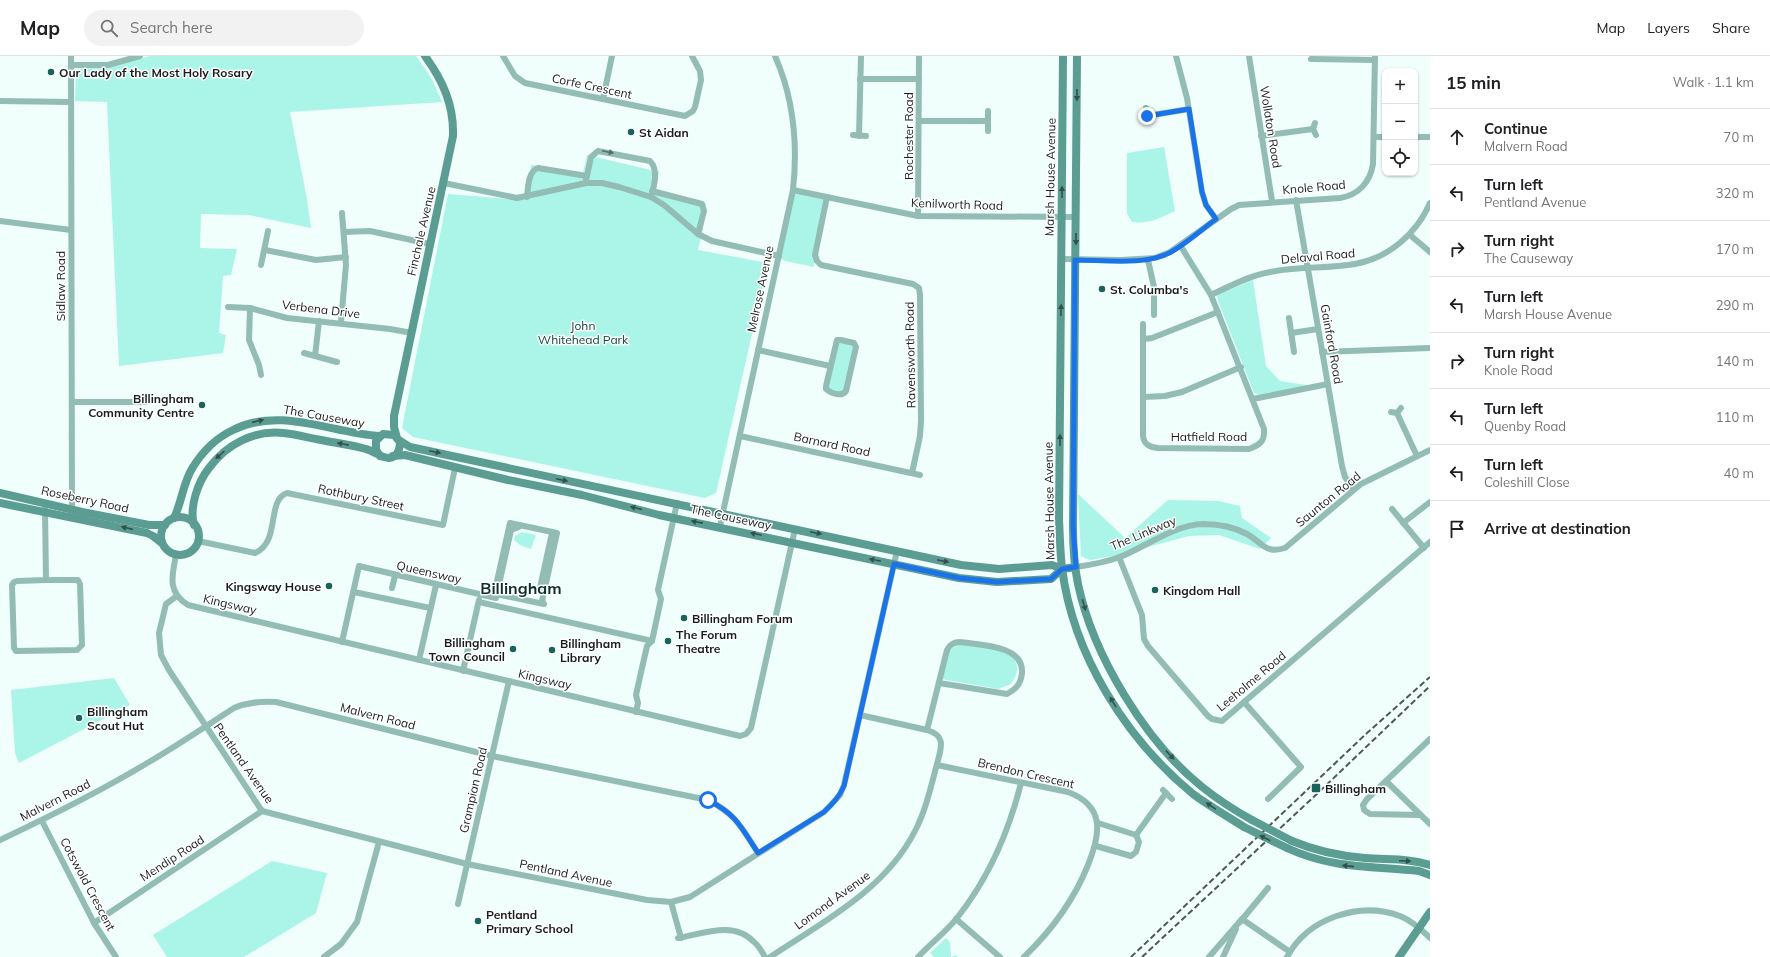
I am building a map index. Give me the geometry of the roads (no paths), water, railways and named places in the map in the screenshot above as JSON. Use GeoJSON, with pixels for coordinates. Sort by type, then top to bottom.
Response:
{"type":"FeatureCollection","features":[{"type":"Feature","properties":{"kind":"street","name":"Sidlaw Road"},"geometry":{"type":"LineString","coordinates":[[71,56],[72,513]]}},
{"type":"Feature","properties":{"kind":"street"},"geometry":{"type":"LineString","coordinates":[[70,65],[108,65],[140,56]]}},
{"type":"Feature","properties":{"kind":"street","name":"Finchale Avenue"},"geometry":{"type":"LineString","coordinates":[[398,439],[394,427],[394,416],[453,136],[450,103],[441,80],[425,56]]}},
{"type":"Feature","properties":{"kind":"street","name":"Corfe Crescent"},"geometry":{"type":"LineString","coordinates":[[503,56],[515,76],[525,83],[681,116],[689,114],[695,107],[701,80],[700,71],[692,56]]}},
{"type":"Feature","properties":{"kind":"street"},"geometry":{"type":"LineString","coordinates":[[603,99],[612,56]]}},
{"type":"Feature","properties":{"kind":"street","name":"Melrose Avenue"},"geometry":{"type":"LineString","coordinates":[[720,526],[793,190],[796,153],[794,120],[784,78],[775,56]]}},
{"type":"Feature","properties":{"kind":"street"},"geometry":{"type":"LineString","coordinates":[[860,56],[856,135],[866,136]]}},
{"type":"Feature","properties":{"kind":"street","name":"Rochester Road"},"geometry":{"type":"LineString","coordinates":[[918,216],[919,56]]}},
{"type":"Feature","properties":{"kind":"street","name":"Marsh House Avenue"},"geometry":{"type":"LineString","coordinates":[[1064,56],[1059,520],[1062,569],[1080,639],[1108,694],[1119,712],[1136,734],[1159,761],[1193,794],[1213,808],[1244,826],[1306,857],[1329,863],[1419,871],[1430,875]]}},
{"type":"Feature","properties":{"kind":"street","name":"Marsh House Avenue"},"geometry":{"type":"LineString","coordinates":[[1077,56],[1073,526],[1078,584],[1091,627],[1119,687],[1145,726],[1172,758],[1200,785],[1226,805],[1292,841],[1309,848],[1332,854],[1411,861],[1430,865]]}},
{"type":"Feature","properties":{"kind":"street"},"geometry":{"type":"LineString","coordinates":[[1176,56],[1189,109],[1202,192],[1206,205],[1216,219]]}},
{"type":"Feature","properties":{"kind":"street","name":"Wollaton Road"},"geometry":{"type":"LineString","coordinates":[[1248,56],[1272,202]]}},
{"type":"Feature","properties":{"kind":"street"},"geometry":{"type":"LineString","coordinates":[[1312,59],[1375,58]]}},
{"type":"Feature","properties":{"kind":"street","name":"Knole Road"},"geometry":{"type":"LineString","coordinates":[[1062,259],[1148,260],[1163,255],[1180,245],[1216,219],[1239,205],[1347,197],[1361,189],[1370,177],[1372,170],[1375,58]]}},
{"type":"Feature","properties":{"kind":"street"},"geometry":{"type":"LineString","coordinates":[[860,79],[919,79]]}},
{"type":"Feature","properties":{"kind":"street"},"geometry":{"type":"LineString","coordinates":[[0,101],[71,102]]}},
{"type":"Feature","properties":{"kind":"street"},"geometry":{"type":"LineString","coordinates":[[1146,108],[1147,119],[1189,109]]}},
{"type":"Feature","properties":{"kind":"street"},"geometry":{"type":"LineString","coordinates":[[988,111],[988,131]]}},
{"type":"Feature","properties":{"kind":"street"},"geometry":{"type":"LineString","coordinates":[[919,121],[988,122]]}},
{"type":"Feature","properties":{"kind":"street"},"geometry":{"type":"LineString","coordinates":[[1261,136],[1315,129]]}},
{"type":"Feature","properties":{"kind":"street"},"geometry":{"type":"LineString","coordinates":[[1374,137],[1382,137]]}},
{"type":"Feature","properties":{"kind":"street"},"geometry":{"type":"LineString","coordinates":[[1418,137],[1430,137]]}},
{"type":"Feature","properties":{"kind":"street"},"geometry":{"type":"LineString","coordinates":[[586,183],[591,157],[598,151],[650,161],[654,164],[656,170],[651,194]]}},
{"type":"Feature","properties":{"kind":"street"},"geometry":{"type":"LineString","coordinates":[[526,197],[531,173],[534,169],[538,168],[587,176]]}},
{"type":"Feature","properties":{"kind":"street"},"geometry":{"type":"LineString","coordinates":[[444,183],[508,197],[526,197],[586,183],[619,187],[702,204],[704,212],[698,234]]}},
{"type":"Feature","properties":{"kind":"street","name":"Kenilworth Road"},"geometry":{"type":"LineString","coordinates":[[793,190],[918,216],[1076,217]]}},
{"type":"Feature","properties":{"kind":"street"},"geometry":{"type":"LineString","coordinates":[[651,194],[698,234],[712,241],[779,256]]}},
{"type":"Feature","properties":{"kind":"street","name":"Ravensworth Road"},"geometry":{"type":"LineString","coordinates":[[827,197],[815,254],[817,261],[821,264],[914,284],[918,288],[920,295],[921,421],[920,436],[912,473]]}},
{"type":"Feature","properties":{"kind":"street","name":"Gainford Road"},"geometry":{"type":"LineString","coordinates":[[1296,200],[1342,466],[1346,477],[1354,489]]}},
{"type":"Feature","properties":{"kind":"street","name":"Delaval Road"},"geometry":{"type":"LineString","coordinates":[[1211,295],[1253,276],[1286,269],[1366,262],[1386,252],[1410,235],[1430,203]]}},
{"type":"Feature","properties":{"kind":"street"},"geometry":{"type":"LineString","coordinates":[[341,322],[346,257],[342,214]]}},
{"type":"Feature","properties":{"kind":"street"},"geometry":{"type":"LineString","coordinates":[[0,221],[71,230]]}},
{"type":"Feature","properties":{"kind":"street"},"geometry":{"type":"LineString","coordinates":[[262,265],[268,231]]}},
{"type":"Feature","properties":{"kind":"street"},"geometry":{"type":"LineString","coordinates":[[344,232],[370,231],[430,244]]}},
{"type":"Feature","properties":{"kind":"street"},"geometry":{"type":"LineString","coordinates":[[1410,235],[1430,252]]}},
{"type":"Feature","properties":{"kind":"street","name":"Hatfield Road"},"geometry":{"type":"LineString","coordinates":[[1143,324],[1143,440],[1148,445],[1158,448],[1249,448],[1256,447],[1264,440],[1264,430],[1253,399],[1211,295],[1180,245]]}},
{"type":"Feature","properties":{"kind":"street"},"geometry":{"type":"LineString","coordinates":[[264,250],[316,260],[346,257]]}},
{"type":"Feature","properties":{"kind":"street"},"geometry":{"type":"LineString","coordinates":[[1148,260],[1154,287],[1155,315]]}},
{"type":"Feature","properties":{"kind":"street","name":"Verbena Drive"},"geometry":{"type":"LineString","coordinates":[[228,307],[250,308],[287,318],[341,322],[412,333]]}},
{"type":"Feature","properties":{"kind":"street"},"geometry":{"type":"LineString","coordinates":[[250,308],[249,340],[259,365],[261,375]]}},
{"type":"Feature","properties":{"kind":"street"},"geometry":{"type":"LineString","coordinates":[[1144,338],[1152,338],[1218,312]]}},
{"type":"Feature","properties":{"kind":"street"},"geometry":{"type":"LineString","coordinates":[[1289,318],[1294,352]]}},
{"type":"Feature","properties":{"kind":"street"},"geometry":{"type":"LineString","coordinates":[[314,356],[319,320]]}},
{"type":"Feature","properties":{"kind":"street"},"geometry":{"type":"LineString","coordinates":[[1291,333],[1318,329]]}},
{"type":"Feature","properties":{"kind":"street"},"geometry":{"type":"LineString","coordinates":[[837,340],[856,345],[846,391],[844,394],[840,395],[829,392],[826,389],[830,366],[837,340]]}},
{"type":"Feature","properties":{"kind":"street"},"geometry":{"type":"LineString","coordinates":[[1322,352],[1430,348]]}},
{"type":"Feature","properties":{"kind":"street"},"geometry":{"type":"LineString","coordinates":[[758,350],[830,366]]}},
{"type":"Feature","properties":{"kind":"street"},"geometry":{"type":"LineString","coordinates":[[304,353],[337,362]]}},
{"type":"Feature","properties":{"kind":"street"},"geometry":{"type":"LineString","coordinates":[[1143,397],[1164,396],[1182,392],[1241,367]]}},
{"type":"Feature","properties":{"kind":"street"},"geometry":{"type":"LineString","coordinates":[[1253,399],[1328,384]]}},
{"type":"Feature","properties":{"kind":"street"},"geometry":{"type":"LineString","coordinates":[[72,402],[146,402]]}},
{"type":"Feature","properties":{"kind":"street"},"geometry":{"type":"LineString","coordinates":[[1396,411],[1417,456]]}},
{"type":"Feature","properties":{"kind":"street","name":"Finchale Avenue"},"geometry":{"type":"LineString","coordinates":[[382,435],[394,416]]}},
{"type":"Feature","properties":{"kind":"street","name":"The Causeway"},"geometry":{"type":"LineString","coordinates":[[174,518],[179,509],[186,482],[192,468],[203,453],[225,434],[243,425],[264,420],[287,420],[364,435],[390,434],[410,447],[677,503],[939,561],[983,568],[1020,568],[1052,565],[1062,569],[1076,567]]}},
{"type":"Feature","properties":{"kind":"street","name":"The Causeway"},"geometry":{"type":"LineString","coordinates":[[194,525],[192,518],[193,508],[201,482],[206,471],[223,452],[245,439],[258,434],[283,433],[367,449],[387,458],[405,455],[455,468],[674,517],[959,578],[997,582],[1051,579],[1062,569]]}},
{"type":"Feature","properties":{"kind":"street","name":"The Causeway"},"geometry":{"type":"LineString","coordinates":[[380,456],[375,446],[376,441],[382,435]]}},
{"type":"Feature","properties":{"kind":"street","name":"Barnard Road"},"geometry":{"type":"LineString","coordinates":[[740,436],[920,475]]}},
{"type":"Feature","properties":{"kind":"street"},"geometry":{"type":"LineString","coordinates":[[394,456],[399,451],[400,446],[398,439]]}},
{"type":"Feature","properties":{"kind":"street","name":"Saunton Road"},"geometry":{"type":"LineString","coordinates":[[1285,548],[1354,489],[1367,480],[1430,450]]}},
{"type":"Feature","properties":{"kind":"street","name":"Rothbury Street"},"geometry":{"type":"LineString","coordinates":[[198,541],[255,553],[262,551],[267,545],[277,502],[281,496],[287,493],[443,525],[455,468]]}},
{"type":"Feature","properties":{"kind":"street","name":"Roseberry Road"},"geometry":{"type":"LineString","coordinates":[[0,493],[46,503],[72,513],[147,533],[162,543]]}},
{"type":"Feature","properties":{"kind":"street"},"geometry":{"type":"LineString","coordinates":[[1403,523],[1430,502]]}},
{"type":"Feature","properties":{"kind":"street","name":"Roseberry Road"},"geometry":{"type":"LineString","coordinates":[[0,503],[44,512],[72,513],[149,525],[165,525]]}},
{"type":"Feature","properties":{"kind":"street"},"geometry":{"type":"LineString","coordinates":[[46,503],[44,512],[46,580]]}},
{"type":"Feature","properties":{"kind":"street"},"geometry":{"type":"LineString","coordinates":[[636,712],[638,703],[636,695],[646,650],[652,641],[661,599],[658,590],[677,503]]}},
{"type":"Feature","properties":{"kind":"street"},"geometry":{"type":"LineString","coordinates":[[1392,510],[1424,548]]}},
{"type":"Feature","properties":{"kind":"street"},"geometry":{"type":"LineString","coordinates":[[174,518],[186,519],[194,525],[198,533],[198,541],[192,551],[187,554],[176,555],[166,550],[162,543],[161,536],[165,525],[174,518]]}},
{"type":"Feature","properties":{"kind":"street","name":"The Linkway"},"geometry":{"type":"LineString","coordinates":[[1076,567],[1119,557],[1176,530],[1202,524],[1214,524],[1232,528],[1248,535],[1266,549],[1277,550],[1285,548]]}},
{"type":"Feature","properties":{"kind":"street"},"geometry":{"type":"LineString","coordinates":[[496,596],[511,530],[519,526],[554,533],[535,614]]}},
{"type":"Feature","properties":{"kind":"street","name":"Kingsway"},"geometry":{"type":"LineString","coordinates":[[177,596],[184,602],[194,606],[736,736],[746,734],[752,728],[795,529]]}},
{"type":"Feature","properties":{"kind":"street","name":"Leeholme Road"},"geometry":{"type":"LineString","coordinates":[[1119,557],[1142,615],[1144,639],[1148,646],[1208,716],[1212,719],[1222,721],[1430,542]]}},
{"type":"Feature","properties":{"kind":"street","name":"Pentland Avenue"},"geometry":{"type":"LineString","coordinates":[[177,596],[166,604],[164,610],[159,633],[161,655],[205,726],[262,811],[467,864],[647,900],[671,902],[690,897],[824,812],[840,795],[844,786],[897,551]]}},
{"type":"Feature","properties":{"kind":"street"},"geometry":{"type":"LineString","coordinates":[[176,555],[172,574],[172,584],[177,596]]}},
{"type":"Feature","properties":{"kind":"street","name":"Queensway"},"geometry":{"type":"LineString","coordinates":[[354,592],[359,566],[395,576],[480,595],[496,596],[537,603]]}},
{"type":"Feature","properties":{"kind":"street"},"geometry":{"type":"LineString","coordinates":[[392,588],[395,576]]}},
{"type":"Feature","properties":{"kind":"street"},"geometry":{"type":"LineString","coordinates":[[46,580],[78,580],[80,584],[82,645],[80,648],[70,650],[16,651],[14,648],[12,585],[17,581],[46,580]]}},
{"type":"Feature","properties":{"kind":"street"},"geometry":{"type":"LineString","coordinates":[[419,660],[436,585]]}},
{"type":"Feature","properties":{"kind":"street"},"geometry":{"type":"LineString","coordinates":[[342,642],[354,592],[430,608]]}},
{"type":"Feature","properties":{"kind":"street"},"geometry":{"type":"LineString","coordinates":[[463,670],[480,595]]}},
{"type":"Feature","properties":{"kind":"street"},"geometry":{"type":"LineString","coordinates":[[479,602],[652,641]]}},
{"type":"Feature","properties":{"kind":"street"},"geometry":{"type":"LineString","coordinates":[[860,715],[927,730],[947,650],[949,645],[955,642],[1009,650],[1017,656],[1021,662],[1022,676],[1016,689],[1007,694],[939,683]]}},
{"type":"Feature","properties":{"kind":"street","name":"Grampian Road"},"geometry":{"type":"LineString","coordinates":[[458,904],[509,681]]}},
{"type":"Feature","properties":{"kind":"street","name":"Malvern Road"},"geometry":{"type":"LineString","coordinates":[[0,840],[42,820],[149,762],[234,708],[255,702],[276,702],[492,756],[708,800],[724,808],[735,818],[758,853]]}},
{"type":"Feature","properties":{"kind":"street"},"geometry":{"type":"LineString","coordinates":[[1244,702],[1302,767],[1268,799]]}},
{"type":"Feature","properties":{"kind":"street"},"geometry":{"type":"LineString","coordinates":[[1136,734],[1145,726]]}},
{"type":"Feature","properties":{"kind":"street","name":"Lomond Avenue"},"geometry":{"type":"LineString","coordinates":[[770,957],[832,916],[879,881],[905,848],[915,831],[928,795],[942,742],[936,733],[927,730]]}},
{"type":"Feature","properties":{"kind":"street"},"geometry":{"type":"LineString","coordinates":[[1420,815],[1366,813],[1363,805],[1430,738]]}},
{"type":"Feature","properties":{"kind":"street","name":"Brendon Crescent"},"geometry":{"type":"LineString","coordinates":[[937,765],[1068,792],[1085,800],[1091,808],[1098,823]]}},
{"type":"Feature","properties":{"kind":"street"},"geometry":{"type":"LineString","coordinates":[[1386,781],[1430,824]]}},
{"type":"Feature","properties":{"kind":"street"},"geometry":{"type":"LineString","coordinates":[[918,957],[956,919],[972,896],[997,853],[1006,831],[1021,783]]}},
{"type":"Feature","properties":{"kind":"street"},"geometry":{"type":"LineString","coordinates":[[1136,835],[1165,791],[1172,799]]}},
{"type":"Feature","properties":{"kind":"street","name":"Mendip Road"},"geometry":{"type":"LineString","coordinates":[[94,923],[262,811]]}},
{"type":"Feature","properties":{"kind":"street","name":"Cotswold Crescent"},"geometry":{"type":"LineString","coordinates":[[42,820],[94,923],[116,957]]}},
{"type":"Feature","properties":{"kind":"street"},"geometry":{"type":"LineString","coordinates":[[1024,957],[1052,927],[1069,904],[1083,878],[1096,846],[1098,823],[1136,835],[1139,842],[1136,852],[1131,856],[1096,846]]}},
{"type":"Feature","properties":{"kind":"street"},"geometry":{"type":"LineString","coordinates":[[324,957],[341,944],[357,922],[379,842]]}},
{"type":"Feature","properties":{"kind":"street"},"geometry":{"type":"LineString","coordinates":[[1209,957],[1268,888]]}},
{"type":"Feature","properties":{"kind":"street"},"geometry":{"type":"LineString","coordinates":[[671,902],[679,938],[719,930],[734,931],[755,942],[765,957]]}},
{"type":"Feature","properties":{"kind":"street"},"geometry":{"type":"LineString","coordinates":[[1242,919],[1288,954],[1308,932],[1330,918],[1344,914],[1374,911],[1388,913],[1400,917],[1419,927],[1430,938]]}},
{"type":"Feature","properties":{"kind":"street"},"geometry":{"type":"LineString","coordinates":[[1399,957],[1430,912]]}},
{"type":"Feature","properties":{"kind":"street"},"geometry":{"type":"LineString","coordinates":[[956,919],[1000,957]]}},
{"type":"Feature","properties":{"kind":"street"},"geometry":{"type":"LineString","coordinates":[[1223,957],[1232,936],[1242,919]]}},
{"type":"Feature","properties":{"kind":"railway"},"geometry":{"type":"LineString","coordinates":[[1131,957],[1367,733],[1430,677]]}},
{"type":"Feature","properties":{"kind":"railway"},"geometry":{"type":"LineString","coordinates":[[1142,957],[1430,686]]}},
{"type":"Feature","properties":{"kind":"place","name":"Our Lady of the Most Holy Rosary"},"geometry":{"type":"Point","coordinates":[51,72]}},
{"type":"Feature","properties":{"kind":"place","name":"St Aidan"},"geometry":{"type":"Point","coordinates":[631,132]}},
{"type":"Feature","properties":{"kind":"place","name":"St. Columba's"},"geometry":{"type":"Point","coordinates":[1102,289]}},
{"type":"Feature","properties":{"kind":"place","name":"Billingham Community Centre"},"geometry":{"type":"Point","coordinates":[202,405]}},
{"type":"Feature","properties":{"kind":"place","name":"Kingsway House"},"geometry":{"type":"Point","coordinates":[329,586]}},
{"type":"Feature","properties":{"kind":"place","name":"Kingdom Hall"},"geometry":{"type":"Point","coordinates":[1155,590]}},
{"type":"Feature","properties":{"kind":"place","name":"Billingham Forum"},"geometry":{"type":"Point","coordinates":[684,618]}},
{"type":"Feature","properties":{"kind":"place","name":"The Forum Theatre"},"geometry":{"type":"Point","coordinates":[668,641]}},
{"type":"Feature","properties":{"kind":"place","name":"Billingham Town Council"},"geometry":{"type":"Point","coordinates":[513,649]}},
{"type":"Feature","properties":{"kind":"place","name":"Billingham Library"},"geometry":{"type":"Point","coordinates":[552,650]}},
{"type":"Feature","properties":{"kind":"place","name":"Billingham Scout Hut"},"geometry":{"type":"Point","coordinates":[79,718]}},
{"type":"Feature","properties":{"kind":"place","name":"Billingham"},"geometry":{"type":"Point","coordinates":[1316,788]}},
{"type":"Feature","properties":{"kind":"place","name":"Pentland Primary School"},"geometry":{"type":"Point","coordinates":[478,921]}},
{"type":"Feature","properties":{"kind":"district","name":"Billingham"},"geometry":{"type":"Point","coordinates":[521,588]}},
{"type":"Feature","properties":{"kind":"park label","name":"John Whitehead Park"},"geometry":{"type":"Point","coordinates":[583,332]}}]}
